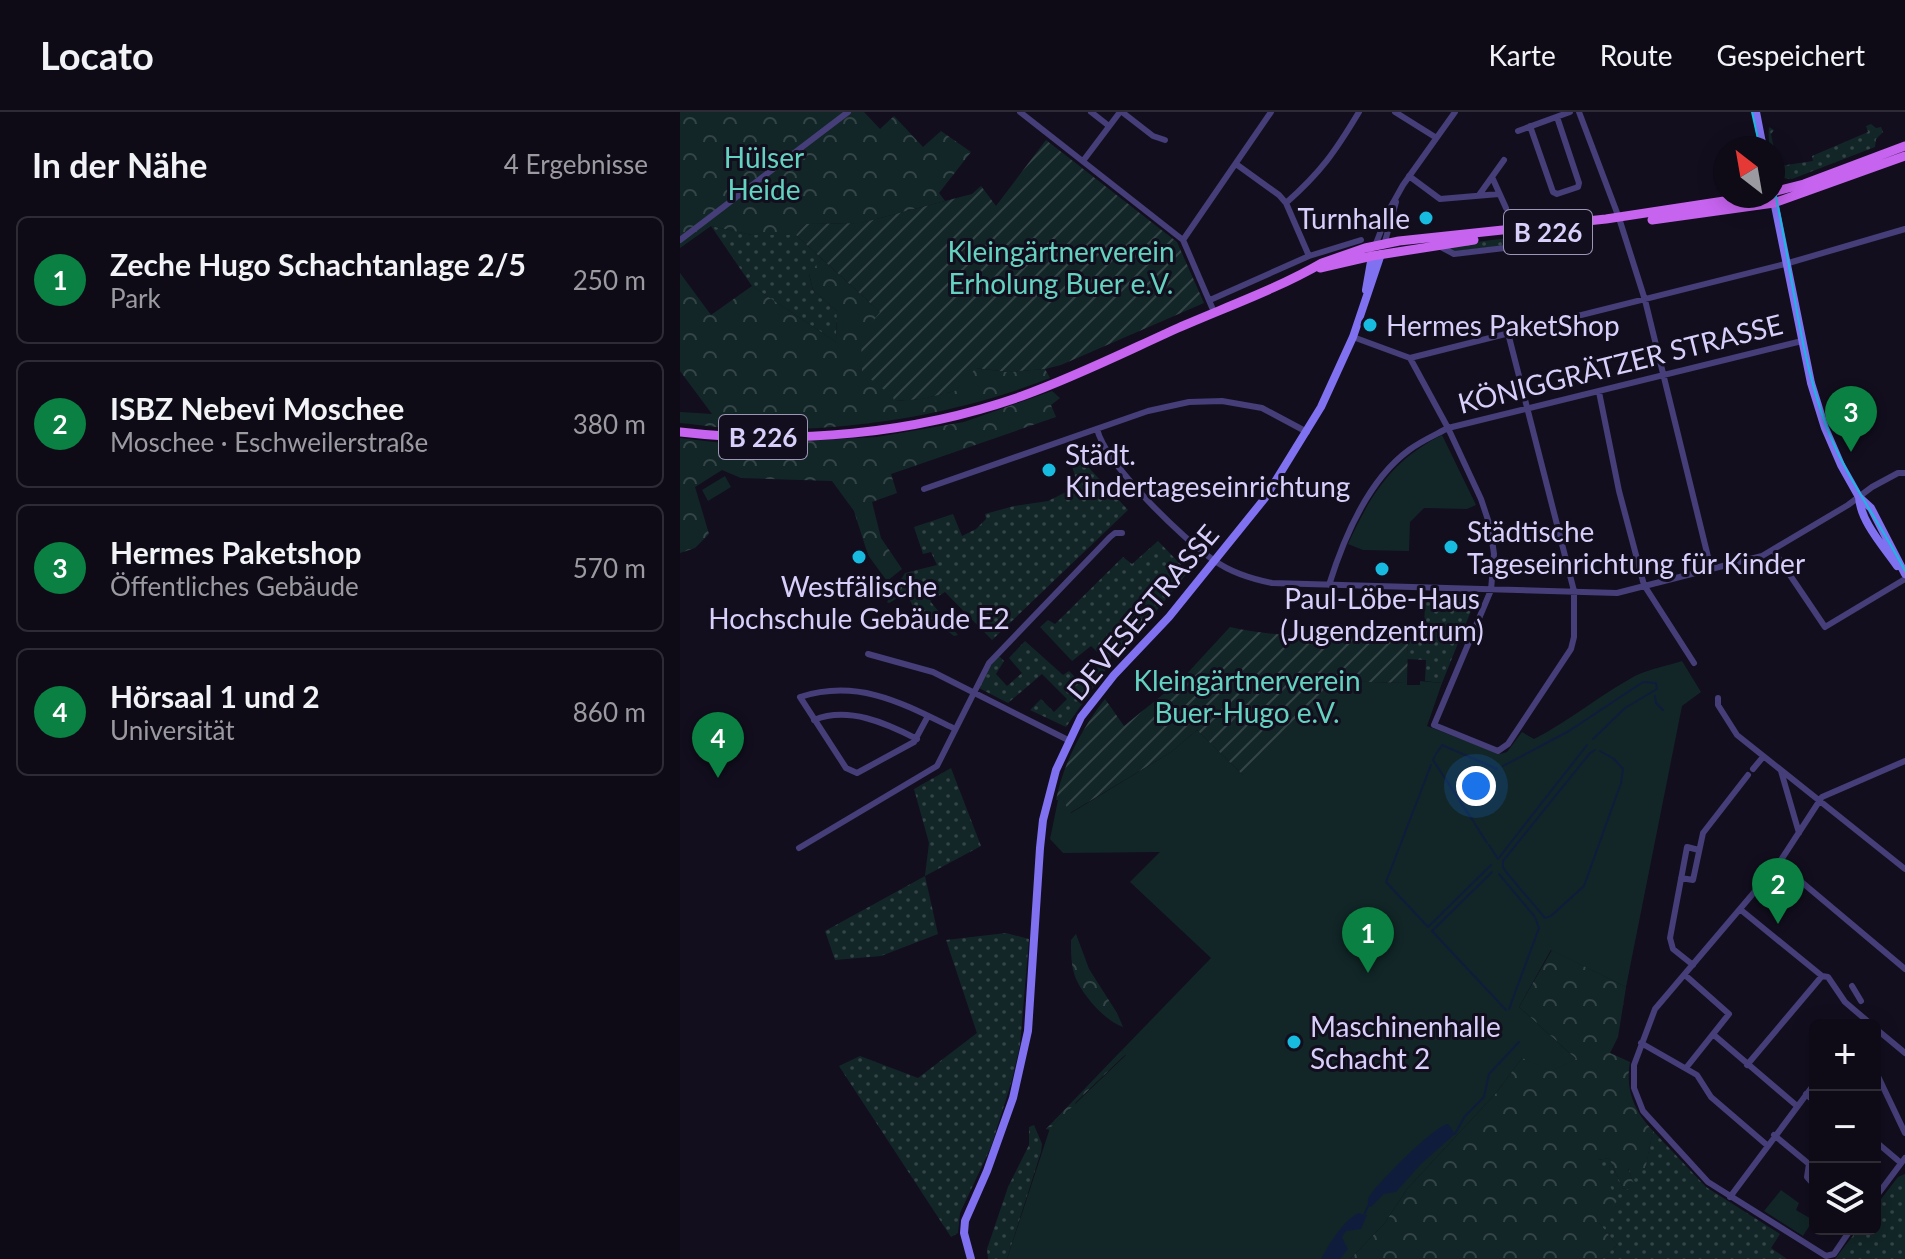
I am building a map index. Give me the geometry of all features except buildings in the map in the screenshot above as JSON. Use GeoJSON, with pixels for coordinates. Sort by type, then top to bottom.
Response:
{"type":"FeatureCollection","features":[{"type":"Feature","properties":{"kind":"main road","name":"B 226"},"geometry":{"type":"LineString","coordinates":[[1785,192],[1905,146]]}},
{"type":"Feature","properties":{"kind":"main road","name":"B 226"},"geometry":{"type":"LineString","coordinates":[[1785,193],[1905,156]]}},
{"type":"Feature","properties":{"kind":"main road","name":"B 226"},"geometry":{"type":"LineString","coordinates":[[1378,250],[1565,230],[1713,204]]}},
{"type":"Feature","properties":{"kind":"main road","name":"B 226"},"geometry":{"type":"LineString","coordinates":[[680,432],[811,436],[886,428],[952,416],[1042,388],[1341,255],[1713,206]]}},
{"type":"Feature","properties":{"kind":"street"},"geometry":{"type":"LineString","coordinates":[[680,240],[848,112]]}},
{"type":"Feature","properties":{"kind":"street"},"geometry":{"type":"LineString","coordinates":[[1020,112],[1183,240],[1214,312]]}},
{"type":"Feature","properties":{"kind":"street"},"geometry":{"type":"LineString","coordinates":[[1091,112],[1109,126]]}},
{"type":"Feature","properties":{"kind":"street"},"geometry":{"type":"LineString","coordinates":[[1083,161],[1121,112],[1153,136],[1165,140]]}},
{"type":"Feature","properties":{"kind":"street"},"geometry":{"type":"LineString","coordinates":[[1183,240],[1271,112]]}},
{"type":"Feature","properties":{"kind":"street"},"geometry":{"type":"LineString","coordinates":[[1286,203],[1320,172],[1359,112]]}},
{"type":"Feature","properties":{"kind":"street"},"geometry":{"type":"LineString","coordinates":[[1395,112],[1435,137]]}},
{"type":"Feature","properties":{"kind":"street"},"geometry":{"type":"LineString","coordinates":[[1378,250],[1389,210],[1435,137],[1455,112]]}},
{"type":"Feature","properties":{"kind":"street"},"geometry":{"type":"LineString","coordinates":[[1518,131],[1570,112]]}},
{"type":"Feature","properties":{"kind":"street"},"geometry":{"type":"LineString","coordinates":[[1579,112],[1645,300],[1711,569]]}},
{"type":"Feature","properties":{"kind":"street"},"geometry":{"type":"LineString","coordinates":[[1756,112],[1761,136]]}},
{"type":"Feature","properties":{"kind":"street"},"geometry":{"type":"LineString","coordinates":[[1530,126],[1553,192],[1557,194],[1578,187],[1557,117]]}},
{"type":"Feature","properties":{"kind":"street"},"geometry":{"type":"LineString","coordinates":[[1479,195],[1504,160]]}},
{"type":"Feature","properties":{"kind":"street"},"geometry":{"type":"LineString","coordinates":[[1236,164],[1286,203],[1309,256]]}},
{"type":"Feature","properties":{"kind":"street"},"geometry":{"type":"LineString","coordinates":[[1409,176],[1440,199],[1499,194]]}},
{"type":"Feature","properties":{"kind":"street"},"geometry":{"type":"LineString","coordinates":[[1492,177],[1506,208]]}},
{"type":"Feature","properties":{"kind":"street"},"geometry":{"type":"LineString","coordinates":[[1773,550],[1825,627],[1905,576],[1860,506],[1859,497],[1825,428],[1802,341],[1775,208]]}},
{"type":"Feature","properties":{"kind":"street"},"geometry":{"type":"LineString","coordinates":[[1353,337],[1410,358],[1787,263],[1905,229]]}},
{"type":"Feature","properties":{"kind":"street"},"geometry":{"type":"LineString","coordinates":[[1210,300],[1309,256],[1361,240]]}},
{"type":"Feature","properties":{"kind":"street","name":"DEVESESTRASSE"},"geometry":{"type":"LineString","coordinates":[[971,1259],[964,1233],[965,1221],[1013,1098],[1028,1031],[1043,820],[1054,775],[1068,740],[1099,692],[1169,617],[1265,498],[1307,432],[1353,337],[1378,250]]}},
{"type":"Feature","properties":{"kind":"street"},"geometry":{"type":"LineString","coordinates":[[1410,358],[1448,428],[1489,520],[1494,554],[1491,590],[1434,725],[1494,750],[1504,749],[1571,649],[1574,637],[1574,591],[1508,333]]}},
{"type":"Feature","properties":{"kind":"street","name":"KÖNIGGRÄTZER STRASSE"},"geometry":{"type":"LineString","coordinates":[[1329,585],[1353,525],[1386,471],[1411,449],[1448,428],[1802,341]]}},
{"type":"Feature","properties":{"kind":"street"},"geometry":{"type":"LineString","coordinates":[[1599,392],[1619,491],[1644,585],[1694,663]]}},
{"type":"Feature","properties":{"kind":"street"},"geometry":{"type":"LineString","coordinates":[[924,489],[1162,407],[1211,401],[1262,408],[1307,432]]}},
{"type":"Feature","properties":{"kind":"street"},"geometry":{"type":"LineString","coordinates":[[1097,429],[1113,457],[1147,500],[1175,528],[1215,562],[1246,577],[1272,583],[1617,593],[1762,556],[1898,473],[1905,473]]}},
{"type":"Feature","properties":{"kind":"street"},"geometry":{"type":"LineString","coordinates":[[799,848],[933,769],[941,760],[989,663],[1115,533],[1122,533]]}},
{"type":"Feature","properties":{"kind":"street"},"geometry":{"type":"LineString","coordinates":[[868,654],[933,672],[1068,740]]}},
{"type":"Feature","properties":{"kind":"street"},"geometry":{"type":"LineString","coordinates":[[928,716],[917,739],[857,773],[849,771],[800,697],[838,690],[883,695],[928,716],[955,729]]}},
{"type":"Feature","properties":{"kind":"street"},"geometry":{"type":"LineString","coordinates":[[1718,698],[1718,705],[1737,735],[1905,869]]}},
{"type":"Feature","properties":{"kind":"street"},"geometry":{"type":"LineString","coordinates":[[814,720],[833,715],[865,718],[884,723],[917,739]]}},
{"type":"Feature","properties":{"kind":"street"},"geometry":{"type":"LineString","coordinates":[[1681,878],[1693,880],[1703,833],[1763,757]]}},
{"type":"Feature","properties":{"kind":"street"},"geometry":{"type":"LineString","coordinates":[[1846,1235],[1829,1257],[1708,1182],[1643,1111],[1633,1083],[1634,1065],[1655,1009],[1779,863],[1827,793],[1905,761]]}},
{"type":"Feature","properties":{"kind":"street"},"geometry":{"type":"LineString","coordinates":[[1781,771],[1800,833]]}},
{"type":"Feature","properties":{"kind":"street"},"geometry":{"type":"LineString","coordinates":[[1693,965],[1673,949],[1670,942],[1687,847],[1699,850]]}},
{"type":"Feature","properties":{"kind":"street"},"geometry":{"type":"LineString","coordinates":[[1779,863],[1905,969]]}},
{"type":"Feature","properties":{"kind":"street"},"geometry":{"type":"LineString","coordinates":[[1741,910],[1822,976],[1828,977],[1865,1019]]}},
{"type":"Feature","properties":{"kind":"street"},"geometry":{"type":"LineString","coordinates":[[1685,975],[1729,1014],[1686,1068]]}},
{"type":"Feature","properties":{"kind":"street"},"geometry":{"type":"LineString","coordinates":[[1747,1065],[1822,976]]}},
{"type":"Feature","properties":{"kind":"street"},"geometry":{"type":"LineString","coordinates":[[1852,986],[1861,1001]]}},
{"type":"Feature","properties":{"kind":"street"},"geometry":{"type":"LineString","coordinates":[[1881,1033],[1905,1053]]}},
{"type":"Feature","properties":{"kind":"street"},"geometry":{"type":"LineString","coordinates":[[1714,1035],[1797,1106]]}},
{"type":"Feature","properties":{"kind":"street"},"geometry":{"type":"LineString","coordinates":[[1641,1043],[1697,1075],[1711,1097],[1768,1146]]}},
{"type":"Feature","properties":{"kind":"street"},"geometry":{"type":"LineString","coordinates":[[1881,1083],[1905,1133]]}},
{"type":"Feature","properties":{"kind":"street"},"geometry":{"type":"LineString","coordinates":[[1730,1197],[1809,1090]]}},
{"type":"Feature","properties":{"kind":"street"},"geometry":{"type":"LineString","coordinates":[[1806,1094],[1809,1097]]}},
{"type":"Feature","properties":{"kind":"street"},"geometry":{"type":"LineString","coordinates":[[1774,1135],[1809,1164]]}},
{"type":"Feature","properties":{"kind":"street"},"geometry":{"type":"LineString","coordinates":[[1881,1145],[1903,1161],[1881,1190]]}},
{"type":"Feature","properties":{"kind":"green space","name":"Hülser Heide"},"geometry":{"type":"Polygon","coordinates":[[[680,112],[864,112],[880,129],[894,116],[923,147],[941,131],[971,152],[939,193],[945,201],[861,223],[806,224],[796,235],[752,235],[711,226],[680,248],[680,112]]]}},
{"type":"Feature","properties":{"kind":"green space"},"geometry":{"type":"Polygon","coordinates":[[[1866,126],[1881,127],[1883,132],[1876,139],[1875,147],[1792,179],[1785,178],[1785,165],[1813,161],[1812,156],[1868,132],[1866,126]]]}},
{"type":"Feature","properties":{"kind":"green space","name":"Kleingärtnerverein Erholung Buer e.V."},"geometry":{"type":"Polygon","coordinates":[[[1046,140],[1177,242],[1204,303],[1061,365],[1008,372],[976,368],[955,391],[922,399],[894,401],[862,372],[861,336],[880,312],[796,235],[806,224],[861,223],[972,194],[981,186],[996,206],[1046,140]]]}},
{"type":"Feature","properties":{"kind":"green space"},"geometry":{"type":"Polygon","coordinates":[[[711,226],[752,235],[796,235],[822,259],[809,274],[813,290],[837,311],[836,342],[752,286],[711,226]]]}},
{"type":"Feature","properties":{"kind":"green space"},"geometry":{"type":"Polygon","coordinates":[[[1559,232],[1547,241],[1455,251],[1442,246],[1559,232]]]}},
{"type":"Feature","properties":{"kind":"green space"},"geometry":{"type":"Polygon","coordinates":[[[822,259],[880,312],[895,401],[922,399],[955,391],[975,368],[1008,372],[1045,369],[1050,378],[977,402],[863,424],[748,429],[680,423],[680,412],[712,414],[680,371],[680,273],[711,315],[752,286],[836,342],[837,311],[813,290],[809,273],[822,259]]]}},
{"type":"Feature","properties":{"kind":"green space"},"geometry":{"type":"Polygon","coordinates":[[[1052,391],[1060,398],[1051,405],[1056,417],[891,474],[897,493],[872,502],[881,538],[902,569],[887,581],[868,555],[854,511],[832,481],[741,478],[722,470],[695,487],[709,534],[695,548],[680,553],[680,438],[738,445],[877,437],[964,422],[1052,391]]]}},
{"type":"Feature","properties":{"kind":"green space"},"geometry":{"type":"Polygon","coordinates":[[[1442,435],[1476,505],[1467,509],[1424,508],[1410,522],[1409,551],[1363,550],[1348,544],[1365,509],[1396,467],[1442,435]]]}},
{"type":"Feature","properties":{"kind":"green space"},"geometry":{"type":"Polygon","coordinates":[[[1078,456],[1128,510],[992,640],[945,592],[930,601],[958,635],[954,636],[932,619],[919,626],[911,613],[915,610],[906,593],[887,602],[905,573],[937,565],[931,552],[923,554],[914,527],[953,514],[962,536],[976,529],[986,519],[985,514],[1048,501],[1078,486],[1071,463],[1078,456]]]}},
{"type":"Feature","properties":{"kind":"green space"},"geometry":{"type":"Polygon","coordinates":[[[725,476],[731,487],[708,501],[702,490],[725,476]]]}},
{"type":"Feature","properties":{"kind":"green space"},"geometry":{"type":"Polygon","coordinates":[[[1158,541],[1188,572],[1149,620],[1111,655],[1111,665],[1091,646],[1072,661],[1040,627],[1048,620],[1055,624],[1123,557],[1132,564],[1158,541]]]}},
{"type":"Feature","properties":{"kind":"green space"},"geometry":{"type":"Polygon","coordinates":[[[1425,595],[1477,596],[1442,683],[1425,681],[1426,660],[1407,659],[1408,639],[1424,638],[1425,595]]]}},
{"type":"Feature","properties":{"kind":"green space","name":"Kleingärtnerverein Buer-Hugo e.V."},"geometry":{"type":"Polygon","coordinates":[[[1230,627],[1296,636],[1408,639],[1407,683],[1336,681],[1256,771],[1243,775],[1197,730],[1171,752],[1070,813],[1063,800],[1056,800],[1074,747],[1105,699],[1124,726],[1182,679],[1230,627]]]}},
{"type":"Feature","properties":{"kind":"green space"},"geometry":{"type":"Polygon","coordinates":[[[1025,641],[1063,675],[1069,671],[1080,682],[1103,662],[1107,668],[1066,727],[1030,710],[1041,699],[1054,712],[1067,699],[1042,674],[1008,703],[977,687],[998,655],[1004,661],[996,674],[1007,686],[1022,673],[1009,658],[1025,641]]]}},
{"type":"Feature","properties":{"kind":"green space"},"geometry":{"type":"Polygon","coordinates":[[[1682,661],[1701,692],[1682,706],[1626,987],[1551,950],[1519,1007],[1576,1059],[1551,1071],[1522,1058],[1496,1093],[1407,1189],[1384,1224],[1350,1259],[1007,1259],[1050,1128],[1126,1055],[1122,1050],[1211,958],[1130,882],[1160,852],[1063,853],[1050,839],[1058,800],[1063,800],[1071,813],[1171,752],[1197,730],[1243,775],[1322,700],[1336,681],[1407,685],[1420,685],[1420,681],[1442,683],[1427,726],[1500,754],[1507,752],[1522,732],[1534,739],[1635,676],[1682,661]]]}},
{"type":"Feature","properties":{"kind":"green space"},"geometry":{"type":"Polygon","coordinates":[[[951,768],[981,846],[925,876],[929,843],[914,789],[951,768]]]}},
{"type":"Feature","properties":{"kind":"green space"},"geometry":{"type":"Polygon","coordinates":[[[925,876],[938,934],[881,956],[835,960],[825,931],[925,876]]]}},
{"type":"Feature","properties":{"kind":"green space"},"geometry":{"type":"Polygon","coordinates":[[[1006,933],[1029,939],[1020,1045],[991,1147],[960,1213],[958,1233],[951,1237],[839,1066],[860,1056],[918,1078],[977,1033],[946,940],[1006,933]]]}},
{"type":"Feature","properties":{"kind":"green space"},"geometry":{"type":"Polygon","coordinates":[[[1076,934],[1089,969],[1123,1027],[1101,1012],[1077,981],[1071,948],[1071,940],[1076,934]]]}},
{"type":"Feature","properties":{"kind":"green space"},"geometry":{"type":"Polygon","coordinates":[[[1552,950],[1626,987],[1618,1037],[1610,1053],[1630,1062],[1632,1100],[1653,1131],[1645,1170],[1628,1169],[1637,1192],[1623,1188],[1609,1158],[1598,1160],[1617,1201],[1599,1223],[1617,1245],[1602,1259],[1350,1259],[1384,1224],[1407,1189],[1496,1093],[1522,1058],[1575,1058],[1519,1007],[1552,950]]]}},
{"type":"Feature","properties":{"kind":"green space"},"geometry":{"type":"Polygon","coordinates":[[[1122,1050],[1126,1054],[1076,1102],[1059,1132],[1046,1129],[1122,1050]]]}},
{"type":"Feature","properties":{"kind":"green space"},"geometry":{"type":"Polygon","coordinates":[[[1034,1125],[1042,1144],[1041,1152],[1007,1259],[988,1259],[987,1249],[1008,1187],[1029,1145],[1029,1127],[1034,1125]]]}},
{"type":"Feature","properties":{"kind":"green space"},"geometry":{"type":"Polygon","coordinates":[[[1653,1131],[1706,1187],[1780,1234],[1771,1248],[1787,1259],[1602,1259],[1617,1245],[1599,1223],[1598,1160],[1609,1158],[1623,1188],[1636,1191],[1628,1168],[1645,1169],[1653,1131]]]}},
{"type":"Feature","properties":{"kind":"green space"},"geometry":{"type":"Polygon","coordinates":[[[1905,1174],[1905,1259],[1835,1259],[1853,1235],[1881,1235],[1881,1199],[1898,1177],[1905,1174]]]}},
{"type":"Feature","properties":{"kind":"green space"},"geometry":{"type":"Polygon","coordinates":[[[1781,1190],[1799,1203],[1796,1210],[1809,1218],[1809,1226],[1803,1236],[1764,1211],[1781,1190]]]}},
{"type":"Feature","properties":{"kind":"water"},"geometry":{"type":"Polygon","coordinates":[[[1448,1124],[1455,1134],[1421,1164],[1396,1192],[1384,1194],[1371,1207],[1368,1206],[1370,1196],[1396,1166],[1431,1134],[1448,1124]]]}},
{"type":"Feature","properties":{"kind":"water"},"geometry":{"type":"Polygon","coordinates":[[[1358,1213],[1367,1215],[1361,1229],[1346,1231],[1342,1237],[1348,1249],[1340,1259],[1321,1259],[1342,1227],[1358,1213]]]}},
{"type":"Feature","properties":{"kind":"waterway"},"geometry":{"type":"LineString","coordinates":[[1503,766],[1569,731],[1643,682],[1656,683],[1657,689],[1625,708],[1593,739]]}},
{"type":"Feature","properties":{"kind":"waterway"},"geometry":{"type":"LineString","coordinates":[[1655,696],[1656,703],[1663,710]]}},
{"type":"Feature","properties":{"kind":"waterway"},"geometry":{"type":"LineString","coordinates":[[1436,754],[1442,745],[1497,769]]}},
{"type":"Feature","properties":{"kind":"waterway"},"geometry":{"type":"LineString","coordinates":[[1489,845],[1498,859],[1587,745]]}},
{"type":"Feature","properties":{"kind":"waterway"},"geometry":{"type":"LineString","coordinates":[[1595,750],[1503,861],[1506,872],[1545,918],[1584,886],[1621,783],[1623,769],[1600,751]]}},
{"type":"Feature","properties":{"kind":"waterway"},"geometry":{"type":"LineString","coordinates":[[1435,756],[1433,760],[1458,798]]}},
{"type":"Feature","properties":{"kind":"waterway"},"geometry":{"type":"LineString","coordinates":[[1431,765],[1386,882],[1428,927],[1491,865]]}},
{"type":"Feature","properties":{"kind":"waterway"},"geometry":{"type":"LineString","coordinates":[[1459,800],[1474,822]]}},
{"type":"Feature","properties":{"kind":"waterway"},"geometry":{"type":"LineString","coordinates":[[1475,824],[1487,843]]}},
{"type":"Feature","properties":{"kind":"waterway"},"geometry":{"type":"LineString","coordinates":[[1492,872],[1432,931],[1506,1010]]}},
{"type":"Feature","properties":{"kind":"waterway"},"geometry":{"type":"LineString","coordinates":[[1499,874],[1535,917],[1539,928],[1509,1009]]}},
{"type":"Feature","properties":{"kind":"waterway"},"geometry":{"type":"LineString","coordinates":[[1455,1134],[1465,1116],[1484,1097],[1489,1074],[1519,1042]]}},
{"type":"Feature","properties":{"kind":"waterway"},"geometry":{"type":"LineString","coordinates":[[1365,1213],[1368,1206]]}},
{"type":"Feature","properties":{"kind":"tram line"},"geometry":{"type":"LineString","coordinates":[[1752,112],[1757,136]]}},
{"type":"Feature","properties":{"kind":"tram line"},"geometry":{"type":"LineString","coordinates":[[1779,208],[1801,336],[1826,425],[1843,463],[1905,571]]}},
{"type":"Feature","properties":{"kind":"place","name":"Turnhalle"},"geometry":{"type":"Point","coordinates":[1426,218]}},
{"type":"Feature","properties":{"kind":"place","name":"Hermes PaketShop"},"geometry":{"type":"Point","coordinates":[1370,325]}},
{"type":"Feature","properties":{"kind":"place","name":"Hermes Paketshop"},"geometry":{"type":"Point","coordinates":[1851,452]}},
{"type":"Feature","properties":{"kind":"place","name":"Städt. Kindertageseinrichtung"},"geometry":{"type":"Point","coordinates":[1049,470]}},
{"type":"Feature","properties":{"kind":"place","name":"Städtische Tageseinrichtung für Kinder"},"geometry":{"type":"Point","coordinates":[1451,547]}},
{"type":"Feature","properties":{"kind":"place","name":"Westfälische Hochschule Gebäude E2"},"geometry":{"type":"Point","coordinates":[859,557]}},
{"type":"Feature","properties":{"kind":"place","name":"Paul-Löbe-Haus (Jugendzentrum)"},"geometry":{"type":"Point","coordinates":[1382,569]}},
{"type":"Feature","properties":{"kind":"place","name":"Hörsaal 1 und 2"},"geometry":{"type":"Point","coordinates":[718,778]}},
{"type":"Feature","properties":{"kind":"place","name":"ISBZ Nebevi Moschee"},"geometry":{"type":"Point","coordinates":[1778,924]}},
{"type":"Feature","properties":{"kind":"place","name":"Zeche Hugo Schachtanlage 2/5"},"geometry":{"type":"Point","coordinates":[1368,973]}},
{"type":"Feature","properties":{"kind":"place","name":"Maschinenhalle Schacht 2"},"geometry":{"type":"Point","coordinates":[1294,1042]}}]}
